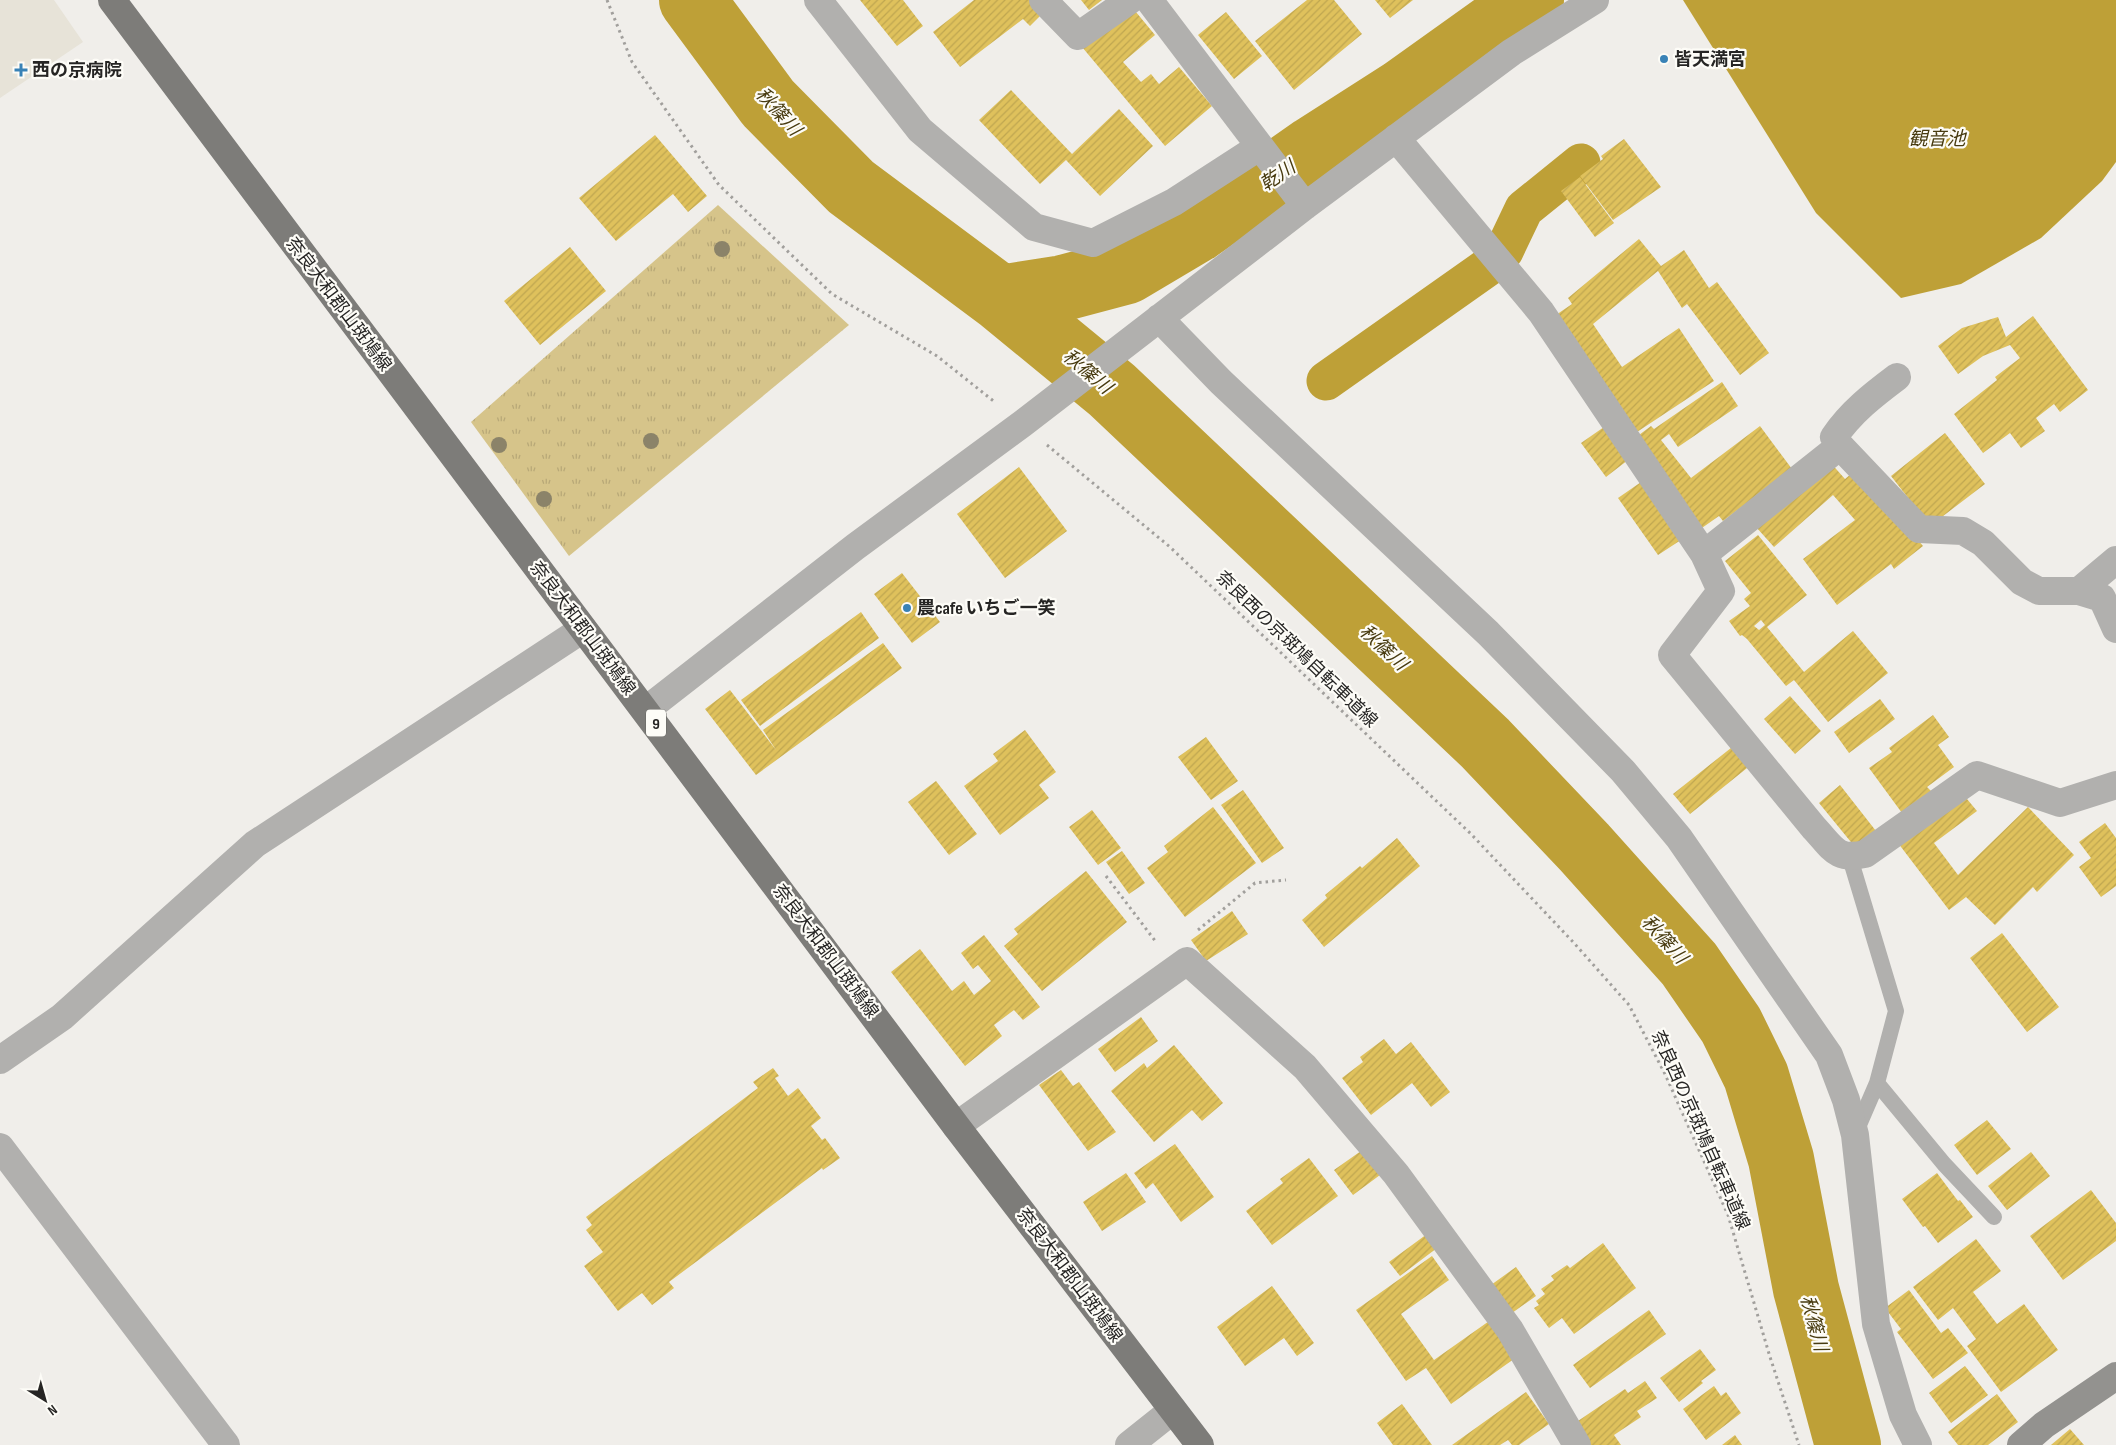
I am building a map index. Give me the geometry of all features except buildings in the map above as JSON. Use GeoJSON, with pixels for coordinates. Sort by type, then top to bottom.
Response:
{"type":"FeatureCollection","features":[{"type":"Feature","properties":{"kind":"main road","name":"奈良大和郡山斑鳩線"},"geometry":{"type":"LineString","coordinates":[[112,0],[956,1126],[1200,1445]]}},
{"type":"Feature","properties":{"kind":"main road"},"geometry":{"type":"LineString","coordinates":[[2021,1445],[2044,1425],[2116,1376]]}},
{"type":"Feature","properties":{"kind":"street"},"geometry":{"type":"LineString","coordinates":[[818,0],[920,130],[1034,227],[1093,243],[1174,202],[1259,147]]}},
{"type":"Feature","properties":{"kind":"street"},"geometry":{"type":"LineString","coordinates":[[1043,0],[1078,36],[1130,0]]}},
{"type":"Feature","properties":{"kind":"street"},"geometry":{"type":"LineString","coordinates":[[1149,0],[1305,206]]}},
{"type":"Feature","properties":{"kind":"street"},"geometry":{"type":"LineString","coordinates":[[646,710],[855,547],[1022,424],[1305,206],[1512,52],[1595,0]]}},
{"type":"Feature","properties":{"kind":"street"},"geometry":{"type":"LineString","coordinates":[[1396,138],[1541,312],[1704,554],[1721,592],[1672,655],[1814,828],[1839,855],[1850,858],[1865,854],[1977,775],[2060,803],[2116,785]]}},
{"type":"Feature","properties":{"kind":"street"},"geometry":{"type":"LineString","coordinates":[[1159,318],[1229,388],[1488,633],[1624,771],[1679,838],[1829,1055],[1846,1100],[1855,1135],[1876,1324],[1903,1415],[1918,1445]]}},
{"type":"Feature","properties":{"kind":"street"},"geometry":{"type":"LineString","coordinates":[[1897,377],[1862,403],[1842,426],[1834,437],[1840,446],[1919,529],[1963,531],[1983,543],[2022,582],[2039,591],[2079,591],[2102,598],[2116,628]]}},
{"type":"Feature","properties":{"kind":"street"},"geometry":{"type":"LineString","coordinates":[[1704,554],[1840,446]]}},
{"type":"Feature","properties":{"kind":"street"},"geometry":{"type":"LineString","coordinates":[[2079,591],[2116,560]]}},
{"type":"Feature","properties":{"kind":"street"},"geometry":{"type":"LineString","coordinates":[[0,1060],[62,1017],[255,844],[583,629]]}},
{"type":"Feature","properties":{"kind":"street"},"geometry":{"type":"LineString","coordinates":[[956,1126],[1187,961],[1305,1068],[1396,1174],[1510,1330],[1577,1445]]}},
{"type":"Feature","properties":{"kind":"street"},"geometry":{"type":"LineString","coordinates":[[0,1147],[226,1445]]}},
{"type":"Feature","properties":{"kind":"street"},"geometry":{"type":"LineString","coordinates":[[1129,1445],[1174,1410]]}},
{"type":"Feature","properties":{"kind":"lane"},"geometry":{"type":"LineString","coordinates":[[1850,858],[1896,1011],[1877,1083],[1855,1135]]}},
{"type":"Feature","properties":{"kind":"lane"},"geometry":{"type":"LineString","coordinates":[[1877,1083],[1944,1164],[1994,1217]]}},
{"type":"Feature","properties":{"kind":"path","name":"奈良西の京斑鳩自転車道線"},"geometry":{"type":"LineString","coordinates":[[607,0],[632,62],[718,185],[832,294],[937,356],[1170,547],[1464,828],[1574,943],[1629,1005],[1666,1074],[1728,1215],[1770,1358],[1799,1445]]}},
{"type":"Feature","properties":{"kind":"path"},"geometry":{"type":"LineString","coordinates":[[1106,876],[1176,969]]}},
{"type":"Feature","properties":{"kind":"path"},"geometry":{"type":"LineString","coordinates":[[1196,932],[1255,883],[1286,880]]}},
{"type":"Feature","properties":{"kind":"shaded area","name":"西の京病院"},"geometry":{"type":"Polygon","coordinates":[[[0,0],[54,0],[83,42],[0,98],[0,0]]]}},
{"type":"Feature","properties":{"kind":"green space"},"geometry":{"type":"Polygon","coordinates":[[[718,205],[849,325],[569,556],[471,422],[718,205]]]}},
{"type":"Feature","properties":{"kind":"water","name":"観音池"},"geometry":{"type":"Polygon","coordinates":[[[1683,0],[2116,0],[2116,162],[2102,181],[2041,238],[1961,284],[1901,298],[1816,213],[1683,0]]]}},
{"type":"Feature","properties":{"kind":"waterway","name":"秋篠川"},"geometry":{"type":"LineString","coordinates":[[692,0],[768,103],[851,187],[1000,298],[1112,390],[1485,743],[1584,847],[1689,964],[1731,1025],[1756,1076],[1781,1159],[1806,1289],[1848,1445]]}},
{"type":"Feature","properties":{"kind":"waterway","name":"乾川"},"geometry":{"type":"LineString","coordinates":[[1000,298],[1063,288],[1127,271],[1196,230],[1313,149],[1402,92],[1531,0]]}},
{"type":"Feature","properties":{"kind":"waterway"},"geometry":{"type":"LineString","coordinates":[[1326,381],[1489,266],[1504,251],[1524,209],[1581,163]]}},
{"type":"Feature","properties":{"kind":"place","name":"皆天満宮"},"geometry":{"type":"Point","coordinates":[1664,59]}},
{"type":"Feature","properties":{"kind":"place","name":"西の京病院"},"geometry":{"type":"Point","coordinates":[21,70]}},
{"type":"Feature","properties":{"kind":"place","name":"農cafe いちご一笑"},"geometry":{"type":"Point","coordinates":[907,608]}}]}
